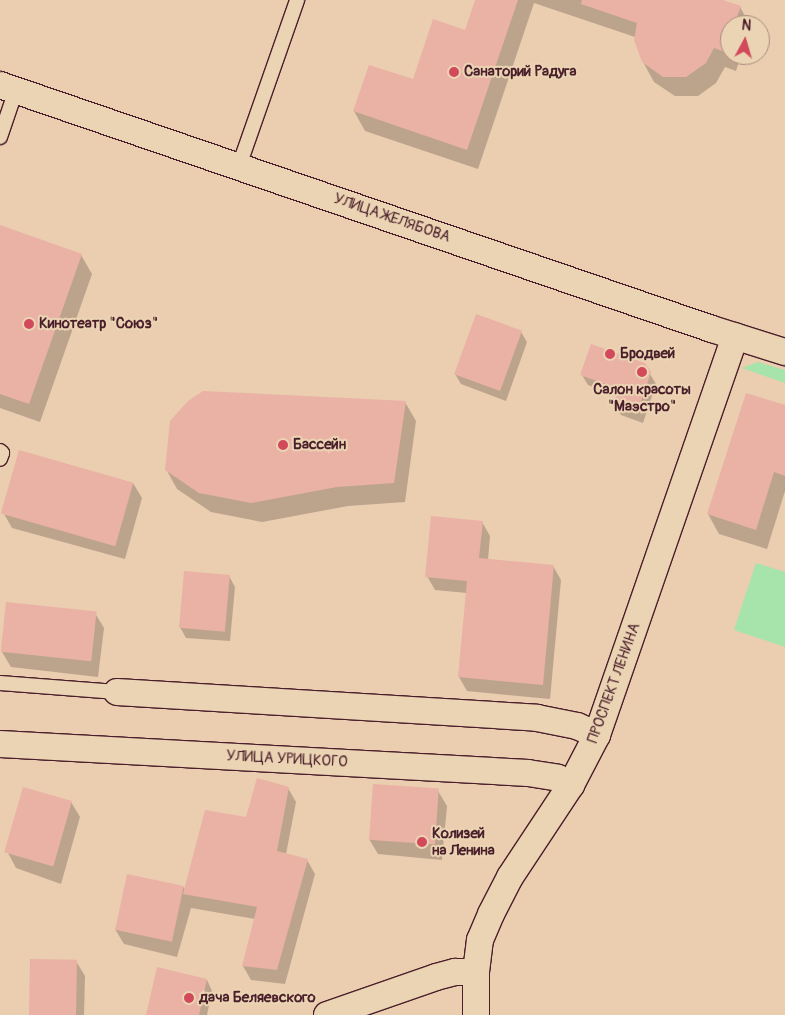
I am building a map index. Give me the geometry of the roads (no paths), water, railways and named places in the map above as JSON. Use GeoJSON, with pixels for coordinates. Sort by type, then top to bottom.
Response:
{"type":"FeatureCollection","features":[{"type":"Feature","properties":{"kind":"street","name":"УЛИЦА ЖЕЛЯБОВА"},"geometry":{"type":"LineString","coordinates":[[8,87],[785,352]]}},
{"type":"Feature","properties":{"kind":"street","name":"ПРОСПЕКТ ЛЕНИНА"},"geometry":{"type":"LineString","coordinates":[[476,1015],[476,972],[480,940],[510,877],[571,785],[597,735],[735,336]]}},
{"type":"Feature","properties":{"kind":"street"},"geometry":{"type":"LineString","coordinates":[[117,692],[537,718],[577,726],[597,735]]}},
{"type":"Feature","properties":{"kind":"street","name":"УЛИЦА УРИЦКОГО"},"geometry":{"type":"LineString","coordinates":[[0,744],[528,773],[558,778],[571,785]]}},
{"type":"Feature","properties":{"kind":"street"},"geometry":{"type":"LineString","coordinates":[[327,1015],[436,977],[455,972],[476,972]]}},
{"type":"Feature","properties":{"kind":"lane"},"geometry":{"type":"LineString","coordinates":[[238,166],[297,0]]}},
{"type":"Feature","properties":{"kind":"lane"},"geometry":{"type":"LineString","coordinates":[[0,137],[8,87]]}},
{"type":"Feature","properties":{"kind":"lane"},"geometry":{"type":"LineString","coordinates":[[0,451],[2,453],[0,459]]}},
{"type":"Feature","properties":{"kind":"lane"},"geometry":{"type":"LineString","coordinates":[[0,683],[117,692]]}},
{"type":"Feature","properties":{"kind":"place","name":"Cанаторий Радуга"},"geometry":{"type":"Point","coordinates":[454,72]}},
{"type":"Feature","properties":{"kind":"place","name":"Кинотеатр \"Союз\""},"geometry":{"type":"Point","coordinates":[29,324]}},
{"type":"Feature","properties":{"kind":"place","name":"Бродвей"},"geometry":{"type":"Point","coordinates":[610,354]}},
{"type":"Feature","properties":{"kind":"place","name":"Салон красоты \"Маэстро\""},"geometry":{"type":"Point","coordinates":[642,372]}},
{"type":"Feature","properties":{"kind":"place","name":"Бассейн"},"geometry":{"type":"Point","coordinates":[283,445]}},
{"type":"Feature","properties":{"kind":"place","name":"Колизей на Ленина"},"geometry":{"type":"Point","coordinates":[422,842]}},
{"type":"Feature","properties":{"kind":"place","name":"дача Беляевского"},"geometry":{"type":"Point","coordinates":[189,998]}}]}
